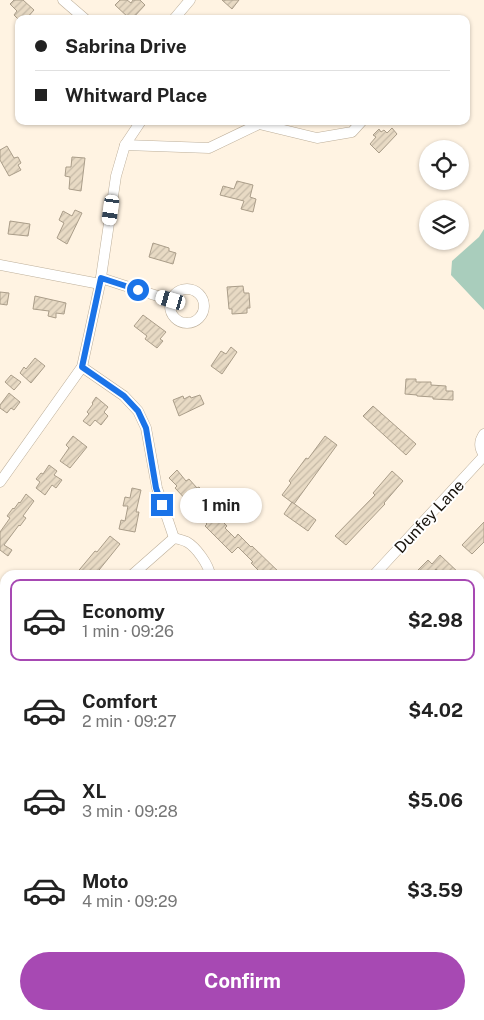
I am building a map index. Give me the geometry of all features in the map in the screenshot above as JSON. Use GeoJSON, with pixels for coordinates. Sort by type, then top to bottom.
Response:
{"type":"FeatureCollection","features":[{"type":"Feature","properties":{"kind":"street"},"geometry":{"type":"LineString","coordinates":[[63,0],[80,15]]}},
{"type":"Feature","properties":{"kind":"street"},"geometry":{"type":"LineString","coordinates":[[177,15],[190,0]]}},
{"type":"Feature","properties":{"kind":"street"},"geometry":{"type":"LineString","coordinates":[[0,482],[82,367],[101,281],[116,176],[125,145],[138,125]]}},
{"type":"Feature","properties":{"kind":"street"},"geometry":{"type":"LineString","coordinates":[[125,145],[209,148],[257,125]]}},
{"type":"Feature","properties":{"kind":"street"},"geometry":{"type":"LineString","coordinates":[[263,125],[317,138],[352,132],[358,125]]}},
{"type":"Feature","properties":{"kind":"street"},"geometry":{"type":"LineString","coordinates":[[0,265],[101,281],[171,300]]}},
{"type":"Feature","properties":{"kind":"street"},"geometry":{"type":"LineString","coordinates":[[82,367],[124,396],[138,411],[146,428],[156,488],[174,538]]}},
{"type":"Feature","properties":{"kind":"street","name":"Dunfey Lane"},"geometry":{"type":"LineString","coordinates":[[379,570],[484,456],[480,442],[484,434]]}},
{"type":"Feature","properties":{"kind":"street"},"geometry":{"type":"LineString","coordinates":[[138,570],[174,538]]}},
{"type":"Feature","properties":{"kind":"street"},"geometry":{"type":"LineString","coordinates":[[174,538],[188,542],[206,561],[210,570]]}},
{"type":"Feature","properties":{"kind":"green space"},"geometry":{"type":"Polygon","coordinates":[[[484,229],[484,310],[451,275],[452,261],[464,250],[469,250],[469,246],[479,237],[484,229]]]}},
{"type":"Feature","properties":{"kind":"building"},"geometry":{"type":"Polygon","coordinates":[[[14,0],[23,0],[34,10],[30,15],[15,16],[14,15],[17,11],[10,4],[14,0]]]}},
{"type":"Feature","properties":{"kind":"building"},"geometry":{"type":"Polygon","coordinates":[[[120,0],[127,0],[131,3],[133,0],[140,0],[145,5],[136,15],[126,15],[115,5],[120,0]]]}},
{"type":"Feature","properties":{"kind":"building"},"geometry":{"type":"Polygon","coordinates":[[[222,0],[239,0],[232,9],[222,0]]]}},
{"type":"Feature","properties":{"kind":"building"},"geometry":{"type":"Polygon","coordinates":[[[392,128],[397,134],[379,153],[370,144],[376,137],[373,135],[379,129],[381,132],[384,130],[387,133],[392,128]]]}},
{"type":"Feature","properties":{"kind":"building"},"geometry":{"type":"Polygon","coordinates":[[[7,146],[14,158],[18,157],[21,163],[18,165],[21,170],[9,176],[0,160],[0,150],[7,146]]]}},
{"type":"Feature","properties":{"kind":"building"},"geometry":{"type":"Polygon","coordinates":[[[72,157],[85,158],[81,191],[69,189],[70,177],[65,176],[66,167],[71,167],[72,157]]]}},
{"type":"Feature","properties":{"kind":"building"},"geometry":{"type":"Polygon","coordinates":[[[237,181],[253,185],[250,197],[256,199],[253,212],[241,209],[244,201],[220,195],[223,186],[234,189],[237,181]]]}},
{"type":"Feature","properties":{"kind":"building"},"geometry":{"type":"Polygon","coordinates":[[[75,210],[82,213],[67,244],[57,238],[64,223],[59,220],[63,211],[72,216],[75,210]]]}},
{"type":"Feature","properties":{"kind":"building"},"geometry":{"type":"Polygon","coordinates":[[[10,221],[30,224],[28,236],[8,234],[10,221]]]}},
{"type":"Feature","properties":{"kind":"building"},"geometry":{"type":"Polygon","coordinates":[[[153,243],[169,248],[169,251],[176,253],[173,264],[149,257],[153,243]]]}},
{"type":"Feature","properties":{"kind":"building"},"geometry":{"type":"Polygon","coordinates":[[[243,286],[244,293],[249,293],[250,308],[247,308],[247,313],[232,314],[232,309],[229,309],[227,287],[243,286]]]}},
{"type":"Feature","properties":{"kind":"building"},"geometry":{"type":"Polygon","coordinates":[[[0,292],[9,293],[7,305],[0,304],[0,292]]]}},
{"type":"Feature","properties":{"kind":"building"},"geometry":{"type":"Polygon","coordinates":[[[35,296],[66,303],[64,314],[56,313],[56,318],[48,316],[49,311],[33,309],[35,296]]]}},
{"type":"Feature","properties":{"kind":"building"},"geometry":{"type":"Polygon","coordinates":[[[143,315],[166,332],[160,339],[163,341],[157,348],[145,339],[147,336],[134,326],[143,315]]]}},
{"type":"Feature","properties":{"kind":"building"},"geometry":{"type":"Polygon","coordinates":[[[231,347],[237,352],[222,374],[211,366],[221,351],[226,354],[231,347]]]}},
{"type":"Feature","properties":{"kind":"building"},"geometry":{"type":"Polygon","coordinates":[[[35,358],[45,366],[31,383],[20,373],[35,358]]]}},
{"type":"Feature","properties":{"kind":"building"},"geometry":{"type":"Polygon","coordinates":[[[11,375],[21,382],[14,390],[5,382],[11,375]]]}},
{"type":"Feature","properties":{"kind":"building"},"geometry":{"type":"Polygon","coordinates":[[[406,379],[416,379],[416,382],[431,382],[431,385],[446,386],[446,391],[453,391],[453,400],[405,394],[406,379]]]}},
{"type":"Feature","properties":{"kind":"building"},"geometry":{"type":"Polygon","coordinates":[[[9,393],[20,402],[14,410],[11,408],[7,413],[0,408],[0,405],[9,393]]]}},
{"type":"Feature","properties":{"kind":"building"},"geometry":{"type":"Polygon","coordinates":[[[200,395],[204,404],[179,416],[173,400],[183,396],[184,399],[200,395]]]}},
{"type":"Feature","properties":{"kind":"building"},"geometry":{"type":"Polygon","coordinates":[[[96,397],[108,407],[104,412],[108,416],[101,425],[95,420],[90,426],[83,421],[89,414],[87,412],[96,397]]]}},
{"type":"Feature","properties":{"kind":"building"},"geometry":{"type":"Polygon","coordinates":[[[373,406],[416,444],[406,455],[363,416],[373,406]]]}},
{"type":"Feature","properties":{"kind":"building"},"geometry":{"type":"Polygon","coordinates":[[[73,436],[87,447],[70,468],[60,461],[69,448],[66,445],[73,436]]]}},
{"type":"Feature","properties":{"kind":"building"},"geometry":{"type":"Polygon","coordinates":[[[325,436],[337,445],[294,504],[282,495],[291,483],[289,481],[325,436]]]}},
{"type":"Feature","properties":{"kind":"building"},"geometry":{"type":"Polygon","coordinates":[[[49,465],[57,471],[54,475],[62,480],[56,488],[52,485],[45,495],[36,488],[40,482],[36,479],[41,473],[43,474],[49,465]]]}},
{"type":"Feature","properties":{"kind":"building"},"geometry":{"type":"Polygon","coordinates":[[[177,470],[186,481],[189,479],[197,488],[199,487],[210,499],[203,506],[218,521],[220,519],[227,526],[225,528],[235,538],[238,534],[277,570],[258,570],[238,547],[232,553],[205,526],[207,524],[203,518],[175,488],[177,486],[169,478],[177,470]]]}},
{"type":"Feature","properties":{"kind":"building"},"geometry":{"type":"Polygon","coordinates":[[[392,471],[403,481],[385,504],[346,545],[335,536],[375,495],[373,493],[392,471]]]}},
{"type":"Feature","properties":{"kind":"building"},"geometry":{"type":"Polygon","coordinates":[[[132,488],[141,490],[136,512],[139,512],[135,532],[119,529],[121,520],[125,521],[128,506],[123,506],[125,497],[130,498],[132,488]]]}},
{"type":"Feature","properties":{"kind":"building"},"geometry":{"type":"Polygon","coordinates":[[[26,494],[34,501],[23,516],[26,518],[4,545],[12,550],[8,556],[0,550],[0,532],[10,518],[7,516],[26,494]]]}},
{"type":"Feature","properties":{"kind":"building"},"geometry":{"type":"Polygon","coordinates":[[[292,502],[316,520],[308,531],[284,514],[292,502]]]}},
{"type":"Feature","properties":{"kind":"building"},"geometry":{"type":"Polygon","coordinates":[[[484,522],[484,542],[472,554],[462,545],[484,522]]]}},
{"type":"Feature","properties":{"kind":"building"},"geometry":{"type":"Polygon","coordinates":[[[110,536],[120,544],[99,570],[79,570],[95,551],[97,552],[110,536]]]}},
{"type":"Feature","properties":{"kind":"building"},"geometry":{"type":"Polygon","coordinates":[[[440,555],[456,570],[418,570],[428,560],[432,564],[440,555]]]}},
{"type":"Feature","properties":{"kind":"route"},"geometry":{"type":"LineString","coordinates":[[138,290],[101,278],[82,367],[124,396],[138,411],[146,428],[156,488],[162,505]]}}]}
